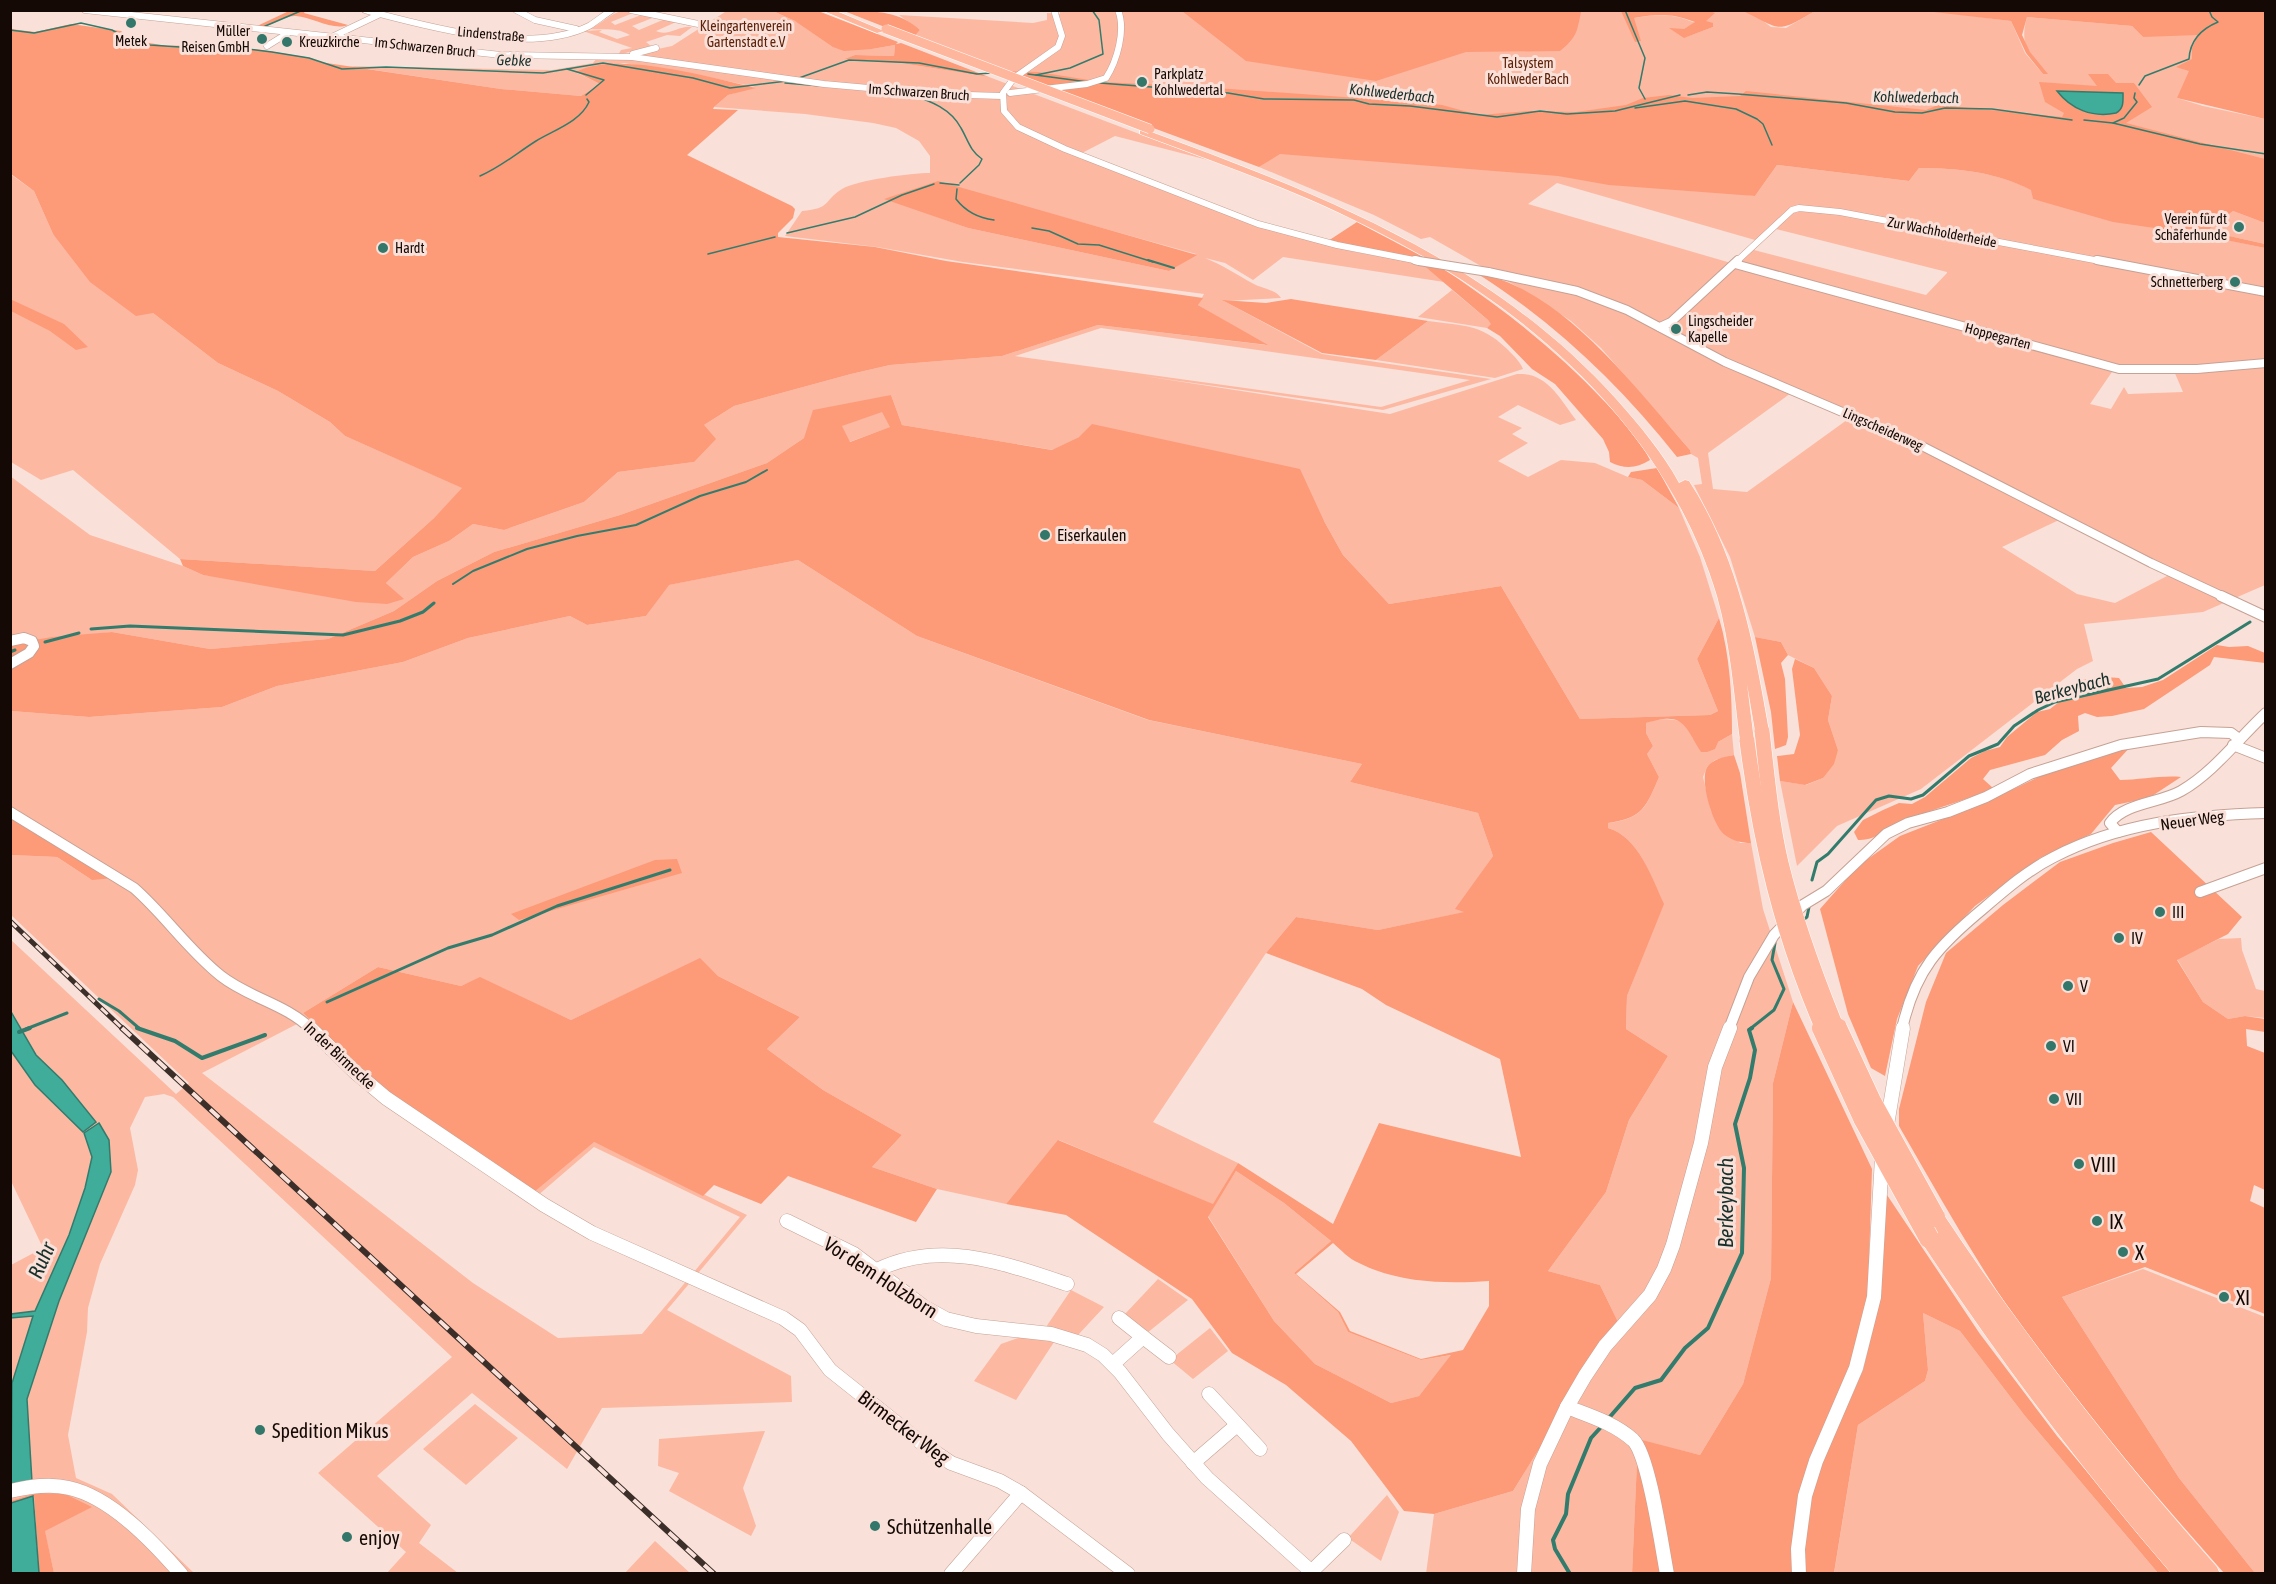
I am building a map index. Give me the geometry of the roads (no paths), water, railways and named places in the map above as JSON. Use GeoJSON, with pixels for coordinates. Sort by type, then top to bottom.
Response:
{"type":"FeatureCollection","features":[{"type":"Feature","properties":{"kind":"highway"},"geometry":{"type":"LineString","coordinates":[[825,10],[1320,196],[1419,243],[1475,276],[1528,313],[1600,375],[1662,448],[1696,502],[1728,572],[1744,626],[1755,736],[1756,818],[1769,878],[1802,984],[1855,1104],[1929,1238],[2030,1383],[2090,1461],[2186,1574]]}},
{"type":"Feature","properties":{"kind":"highway"},"geometry":{"type":"LineString","coordinates":[[836,10],[883,30]]}},
{"type":"Feature","properties":{"kind":"highway"},"geometry":{"type":"LineString","coordinates":[[1147,130],[1324,203],[1412,245],[1467,278],[1520,315],[1591,377],[1652,450],[1680,494],[1699,532],[1722,594],[1755,736],[1780,866],[1812,970],[1863,1086],[1896,1150],[1935,1217],[2035,1364],[2097,1443],[2209,1574]]}},
{"type":"Feature","properties":{"kind":"street","name":"Im Schwarzen Bruch"},"geometry":{"type":"LineString","coordinates":[[85,10],[522,56],[622,56],[783,80],[935,94],[1002,96]]}},
{"type":"Feature","properties":{"kind":"street","name":"Lindenstraße"},"geometry":{"type":"LineString","coordinates":[[365,10],[436,27],[510,37],[543,37],[582,30],[599,22],[612,10]]}},
{"type":"Feature","properties":{"kind":"street"},"geometry":{"type":"LineString","coordinates":[[516,10],[535,20],[582,30]]}},
{"type":"Feature","properties":{"kind":"street"},"geometry":{"type":"LineString","coordinates":[[631,10],[703,25]]}},
{"type":"Feature","properties":{"kind":"street"},"geometry":{"type":"LineString","coordinates":[[1002,96],[1014,78],[1049,56],[1061,43],[1062,36],[1054,10]]}},
{"type":"Feature","properties":{"kind":"street"},"geometry":{"type":"LineString","coordinates":[[1010,93],[1087,84],[1106,78],[1113,67],[1122,23],[1122,15],[1118,10]]}},
{"type":"Feature","properties":{"kind":"street"},"geometry":{"type":"LineString","coordinates":[[332,37],[380,14]]}},
{"type":"Feature","properties":{"kind":"street"},"geometry":{"type":"LineString","coordinates":[[267,46],[288,33]]}},
{"type":"Feature","properties":{"kind":"street","name":"Im Schwarzen Bruch"},"geometry":{"type":"LineString","coordinates":[[622,56],[656,48]]}},
{"type":"Feature","properties":{"kind":"street","name":"Lingscheiderweg"},"geometry":{"type":"LineString","coordinates":[[1002,96],[1004,111],[1018,127],[1076,154],[1277,230],[1345,247],[1556,286],[1595,297],[1660,327],[1735,367],[1922,446],[2265,617]]}},
{"type":"Feature","properties":{"kind":"street","name":"Zur Wachholderheide"},"geometry":{"type":"LineString","coordinates":[[1660,327],[1671,322],[1792,210],[1806,208],[1840,212],[2265,292]]}},
{"type":"Feature","properties":{"kind":"street","name":"Hoppegarten"},"geometry":{"type":"LineString","coordinates":[[1735,264],[2120,369],[2197,369],[2265,363]]}},
{"type":"Feature","properties":{"kind":"street"},"geometry":{"type":"LineString","coordinates":[[10,641],[27,638],[34,646],[29,653],[10,664]]}},
{"type":"Feature","properties":{"kind":"street"},"geometry":{"type":"LineString","coordinates":[[2118,832],[2110,823],[2112,817],[2173,796],[2195,780],[2265,713]]}},
{"type":"Feature","properties":{"kind":"street"},"geometry":{"type":"LineString","coordinates":[[1524,1574],[1530,1496],[1540,1464],[1567,1407],[1605,1346],[1650,1295],[1664,1269],[1673,1245],[1701,1143],[1715,1067],[1749,977],[1774,935],[1803,904],[1826,891],[1886,834],[1908,823],[1948,812],[1986,797],[2030,774],[2121,745],[2201,732],[2231,733],[2236,742],[2265,758]]}},
{"type":"Feature","properties":{"kind":"street","name":"In der Birmecke"},"geometry":{"type":"LineString","coordinates":[[10,812],[142,894],[188,947],[219,975],[245,993],[300,1018],[367,1082],[406,1112],[568,1221],[686,1275]]}},
{"type":"Feature","properties":{"kind":"street","name":"Neuer Weg"},"geometry":{"type":"LineString","coordinates":[[1799,1574],[1798,1549],[1804,1496],[1816,1461],[1856,1368],[1874,1297],[1880,1174],[1888,1113],[1902,1035],[1925,966],[1948,939],[2025,874],[2055,856],[2118,832],[2180,820],[2240,813],[2265,813]]}},
{"type":"Feature","properties":{"kind":"street"},"geometry":{"type":"LineString","coordinates":[[2200,892],[2265,868]]}},
{"type":"Feature","properties":{"kind":"street","name":"Vor dem Holzborn"},"geometry":{"type":"LineString","coordinates":[[787,1221],[840,1246],[878,1270],[910,1297],[947,1319],[966,1325],[1045,1332],[1066,1337],[1094,1349],[1113,1365],[1193,1463],[1255,1524],[1313,1572],[1344,1540]]}},
{"type":"Feature","properties":{"kind":"street"},"geometry":{"type":"LineString","coordinates":[[878,1270],[894,1260],[904,1258],[959,1256],[1015,1266],[1067,1284]]}},
{"type":"Feature","properties":{"kind":"street","name":"Birmecker Weg"},"geometry":{"type":"LineString","coordinates":[[686,1275],[783,1318],[800,1330],[830,1370],[937,1454],[951,1463],[1000,1481],[1022,1493],[1128,1574]]}},
{"type":"Feature","properties":{"kind":"street"},"geometry":{"type":"LineString","coordinates":[[1119,1318],[1169,1357]]}},
{"type":"Feature","properties":{"kind":"street"},"geometry":{"type":"LineString","coordinates":[[1113,1365],[1143,1337]]}},
{"type":"Feature","properties":{"kind":"street"},"geometry":{"type":"LineString","coordinates":[[1209,1394],[1260,1449]]}},
{"type":"Feature","properties":{"kind":"street"},"geometry":{"type":"LineString","coordinates":[[1567,1407],[1615,1426],[1635,1442],[1644,1463],[1666,1574]]}},
{"type":"Feature","properties":{"kind":"street"},"geometry":{"type":"LineString","coordinates":[[1193,1463],[1237,1425]]}},
{"type":"Feature","properties":{"kind":"street"},"geometry":{"type":"LineString","coordinates":[[10,1491],[35,1486],[60,1485],[96,1496],[111,1506],[181,1574]]}},
{"type":"Feature","properties":{"kind":"street"},"geometry":{"type":"LineString","coordinates":[[952,1573],[1022,1493]]}},
{"type":"Feature","properties":{"kind":"water"},"geometry":{"type":"Polygon","coordinates":[[[2057,91],[2123,93],[2122,104],[2116,113],[2090,113],[2069,103],[2057,91]]]}},
{"type":"Feature","properties":{"kind":"water"},"geometry":{"type":"Polygon","coordinates":[[[10,1010],[36,1055],[62,1080],[96,1122],[83,1132],[35,1085],[11,1051],[10,1010]]]}},
{"type":"Feature","properties":{"kind":"water"},"geometry":{"type":"Polygon","coordinates":[[[99,1123],[109,1140],[111,1172],[59,1301],[27,1399],[32,1482],[11,1489],[12,1383],[33,1316],[11,1318],[11,1314],[35,1311],[69,1235],[85,1188],[92,1157],[84,1133],[99,1123]]]}},
{"type":"Feature","properties":{"kind":"water"},"geometry":{"type":"Polygon","coordinates":[[[33,1496],[39,1573],[11,1573],[11,1503],[33,1496]]]}},
{"type":"Feature","properties":{"kind":"waterway"},"geometry":{"type":"LineString","coordinates":[[263,27],[303,10]]}},
{"type":"Feature","properties":{"kind":"waterway"},"geometry":{"type":"LineString","coordinates":[[1036,75],[1070,68],[1103,54],[1099,20],[1092,10]]}},
{"type":"Feature","properties":{"kind":"waterway"},"geometry":{"type":"LineString","coordinates":[[1625,10],[1645,58],[1639,88],[1645,99]]}},
{"type":"Feature","properties":{"kind":"waterway"},"geometry":{"type":"LineString","coordinates":[[2139,85],[2145,76],[2189,59],[2197,36],[2218,22],[2209,10]]}},
{"type":"Feature","properties":{"kind":"waterway","name":"Gebke"},"geometry":{"type":"LineString","coordinates":[[10,30],[34,33],[81,23],[112,30],[130,40],[150,45],[180,47],[215,45],[272,52],[309,58],[342,69],[386,67],[543,73],[567,69]]}},
{"type":"Feature","properties":{"kind":"waterway","name":"Gebke"},"geometry":{"type":"LineString","coordinates":[[799,78],[849,60],[919,63],[977,74],[992,73]]}},
{"type":"Feature","properties":{"kind":"waterway","name":"Gebke"},"geometry":{"type":"LineString","coordinates":[[567,69],[603,63],[693,78],[730,88],[787,81]]}},
{"type":"Feature","properties":{"kind":"waterway"},"geometry":{"type":"LineString","coordinates":[[567,69],[604,80],[586,95]]}},
{"type":"Feature","properties":{"kind":"waterway","name":"Gebke"},"geometry":{"type":"LineString","coordinates":[[1028,74],[1088,82]]}},
{"type":"Feature","properties":{"kind":"waterway"},"geometry":{"type":"LineString","coordinates":[[785,83],[821,86]]}},
{"type":"Feature","properties":{"kind":"waterway","name":"Kohlwederbach"},"geometry":{"type":"LineString","coordinates":[[1100,83],[1228,93],[1264,99],[1354,100],[1369,104],[1410,106],[1497,117],[1540,111],[1567,114],[1615,111],[1680,95]]}},
{"type":"Feature","properties":{"kind":"waterway","name":"Kohlwederbach"},"geometry":{"type":"LineString","coordinates":[[1688,95],[1707,92],[1738,94],[1846,103],[1895,112],[1922,113],[1945,108],[1992,109],[2072,120]]}},
{"type":"Feature","properties":{"kind":"waterway"},"geometry":{"type":"LineString","coordinates":[[2113,123],[2124,118],[2137,102],[2134,98],[2135,93]]}},
{"type":"Feature","properties":{"kind":"waterway"},"geometry":{"type":"LineString","coordinates":[[911,95],[933,103],[952,116],[972,149],[982,159],[979,165],[960,183]]}},
{"type":"Feature","properties":{"kind":"waterway"},"geometry":{"type":"LineString","coordinates":[[480,176],[573,120],[585,109],[589,102],[587,99]]}},
{"type":"Feature","properties":{"kind":"waterway"},"geometry":{"type":"LineString","coordinates":[[1635,108],[1685,101],[1736,109],[1763,124],[1772,145]]}},
{"type":"Feature","properties":{"kind":"waterway","name":"Kohlwederbach"},"geometry":{"type":"LineString","coordinates":[[2084,120],[2113,123]]}},
{"type":"Feature","properties":{"kind":"waterway","name":"Kohlwederbach"},"geometry":{"type":"LineString","coordinates":[[2113,123],[2200,144],[2266,154]]}},
{"type":"Feature","properties":{"kind":"waterway"},"geometry":{"type":"LineString","coordinates":[[940,183],[959,185]]}},
{"type":"Feature","properties":{"kind":"waterway"},"geometry":{"type":"LineString","coordinates":[[787,233],[855,217],[902,195],[934,184]]}},
{"type":"Feature","properties":{"kind":"waterway"},"geometry":{"type":"LineString","coordinates":[[957,189],[956,199],[968,211],[994,220]]}},
{"type":"Feature","properties":{"kind":"waterway"},"geometry":{"type":"LineString","coordinates":[[1032,228],[1049,231],[1078,244],[1099,245],[1153,262]]}},
{"type":"Feature","properties":{"kind":"waterway"},"geometry":{"type":"LineString","coordinates":[[708,254],[775,237]]}},
{"type":"Feature","properties":{"kind":"waterway"},"geometry":{"type":"LineString","coordinates":[[1148,260],[1174,268]]}},
{"type":"Feature","properties":{"kind":"waterway"},"geometry":{"type":"LineString","coordinates":[[453,584],[473,571],[527,549],[577,536],[636,525],[700,496],[746,482],[767,470]]}},
{"type":"Feature","properties":{"kind":"waterway"},"geometry":{"type":"LineString","coordinates":[[91,629],[130,626],[343,635],[400,621],[423,612],[434,603]]}},
{"type":"Feature","properties":{"kind":"waterway","name":"Berkeybach"},"geometry":{"type":"LineString","coordinates":[[1812,880],[1817,862],[1828,854],[1876,800],[1889,796],[1911,799],[1923,795],[1969,756],[1998,744],[2014,726],[2038,710],[2055,702],[2158,679],[2250,622]]}},
{"type":"Feature","properties":{"kind":"waterway"},"geometry":{"type":"LineString","coordinates":[[45,642],[79,633]]}},
{"type":"Feature","properties":{"kind":"waterway"},"geometry":{"type":"LineString","coordinates":[[10,652],[15,650]]}},
{"type":"Feature","properties":{"kind":"waterway"},"geometry":{"type":"LineString","coordinates":[[327,1002],[448,948],[492,935],[557,906],[670,870]]}},
{"type":"Feature","properties":{"kind":"waterway","name":"Berkeybach"},"geometry":{"type":"LineString","coordinates":[[1803,920],[1807,917],[1809,907]]}},
{"type":"Feature","properties":{"kind":"waterway","name":"Berkeybach"},"geometry":{"type":"LineString","coordinates":[[1750,1029],[1774,1010],[1784,989],[1772,960],[1775,943]]}},
{"type":"Feature","properties":{"kind":"waterway"},"geometry":{"type":"LineString","coordinates":[[99,999],[119,1011],[140,1029]]}},
{"type":"Feature","properties":{"kind":"waterway"},"geometry":{"type":"LineString","coordinates":[[26,1029],[67,1013]]}},
{"type":"Feature","properties":{"kind":"waterway"},"geometry":{"type":"LineString","coordinates":[[19,1032],[30,1028]]}},
{"type":"Feature","properties":{"kind":"waterway"},"geometry":{"type":"LineString","coordinates":[[137,1028],[175,1041],[202,1058],[265,1035]]}},
{"type":"Feature","properties":{"kind":"waterway","name":"Berkeybach"},"geometry":{"type":"LineString","coordinates":[[1608,1419],[1635,1388],[1661,1380],[1685,1348],[1708,1328],[1742,1253],[1744,1168],[1735,1124],[1750,1078],[1755,1050],[1749,1030],[1752,1028]]}},
{"type":"Feature","properties":{"kind":"waterway","name":"Berkeybach"},"geometry":{"type":"LineString","coordinates":[[1570,1574],[1555,1549],[1553,1540],[1566,1514],[1568,1494],[1591,1438],[1602,1426]]}},
{"type":"Feature","properties":{"kind":"railway"},"geometry":{"type":"LineString","coordinates":[[10,921],[123,1029]]}},
{"type":"Feature","properties":{"kind":"railway"},"geometry":{"type":"LineString","coordinates":[[122,1028],[714,1574]]}},
{"type":"Feature","properties":{"kind":"place","name":"Metek"},"geometry":{"type":"Point","coordinates":[131,23]}},
{"type":"Feature","properties":{"kind":"place","name":"Müller Reisen GmbH"},"geometry":{"type":"Point","coordinates":[262,39]}},
{"type":"Feature","properties":{"kind":"place","name":"Kreuzkirche"},"geometry":{"type":"Point","coordinates":[287,42]}},
{"type":"Feature","properties":{"kind":"place","name":"Parkplatz Kohlwedertal"},"geometry":{"type":"Point","coordinates":[1142,82]}},
{"type":"Feature","properties":{"kind":"place","name":"Verein für dt Schäferhunde"},"geometry":{"type":"Point","coordinates":[2239,227]}},
{"type":"Feature","properties":{"kind":"place","name":"Hardt"},"geometry":{"type":"Point","coordinates":[383,248]}},
{"type":"Feature","properties":{"kind":"place","name":"Schnetterberg"},"geometry":{"type":"Point","coordinates":[2235,282]}},
{"type":"Feature","properties":{"kind":"place","name":"Lingscheider Kapelle"},"geometry":{"type":"Point","coordinates":[1676,329]}},
{"type":"Feature","properties":{"kind":"place","name":"Eiserkaulen"},"geometry":{"type":"Point","coordinates":[1045,535]}},
{"type":"Feature","properties":{"kind":"place","name":"III"},"geometry":{"type":"Point","coordinates":[2160,912]}},
{"type":"Feature","properties":{"kind":"place","name":"IV"},"geometry":{"type":"Point","coordinates":[2119,938]}},
{"type":"Feature","properties":{"kind":"place","name":"V"},"geometry":{"type":"Point","coordinates":[2068,986]}},
{"type":"Feature","properties":{"kind":"place","name":"VI"},"geometry":{"type":"Point","coordinates":[2051,1046]}},
{"type":"Feature","properties":{"kind":"place","name":"VII"},"geometry":{"type":"Point","coordinates":[2054,1099]}},
{"type":"Feature","properties":{"kind":"place","name":"VIII"},"geometry":{"type":"Point","coordinates":[2079,1164]}},
{"type":"Feature","properties":{"kind":"place","name":"IX"},"geometry":{"type":"Point","coordinates":[2097,1221]}},
{"type":"Feature","properties":{"kind":"place","name":"X"},"geometry":{"type":"Point","coordinates":[2123,1252]}},
{"type":"Feature","properties":{"kind":"place","name":"XI"},"geometry":{"type":"Point","coordinates":[2224,1297]}},
{"type":"Feature","properties":{"kind":"place","name":"Spedition Mikus"},"geometry":{"type":"Point","coordinates":[260,1430]}},
{"type":"Feature","properties":{"kind":"place","name":"Schützenhalle"},"geometry":{"type":"Point","coordinates":[875,1526]}},
{"type":"Feature","properties":{"kind":"place","name":"enjoy"},"geometry":{"type":"Point","coordinates":[347,1537]}},
{"type":"Feature","properties":{"kind":"park label","name":"Kleingartenverein Gartenstadt e.V"},"geometry":{"type":"Point","coordinates":[746,34]}},
{"type":"Feature","properties":{"kind":"park label","name":"Talsystem Kohlweder Bach"},"geometry":{"type":"Point","coordinates":[1528,72]}},
{"type":"Feature","properties":{"kind":"water label","name":"Ruhr"},"geometry":{"type":"Point","coordinates":[41,1260]}}]}
